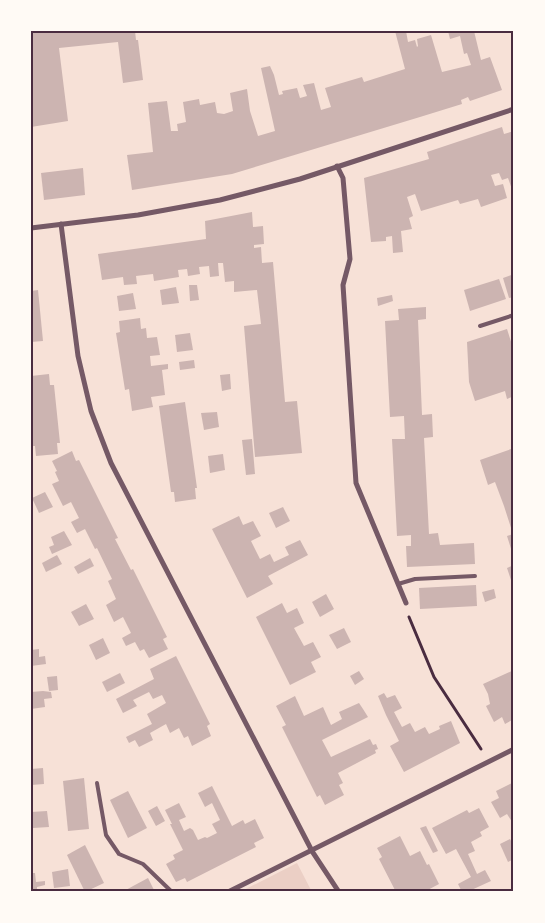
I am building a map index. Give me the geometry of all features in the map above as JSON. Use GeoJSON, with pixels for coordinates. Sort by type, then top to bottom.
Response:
{"type":"FeatureCollection","features":[{"type":"Feature","properties":{"kind":"street"},"geometry":{"type":"LineString","coordinates":[[31,228],[138,215],[220,200],[300,179],[514,109]]}},
{"type":"Feature","properties":{"kind":"street"},"geometry":{"type":"LineString","coordinates":[[337,166],[343,178],[350,259],[343,285],[356,483],[406,603]]}},
{"type":"Feature","properties":{"kind":"street"},"geometry":{"type":"LineString","coordinates":[[61,224],[78,356],[91,410],[111,463],[312,851],[338,892]]}},
{"type":"Feature","properties":{"kind":"street"},"geometry":{"type":"LineString","coordinates":[[228,892],[514,749]]}},
{"type":"Feature","properties":{"kind":"lane"},"geometry":{"type":"LineString","coordinates":[[480,326],[514,315]]}},
{"type":"Feature","properties":{"kind":"lane"},"geometry":{"type":"LineString","coordinates":[[398,584],[415,578],[476,576]]}},
{"type":"Feature","properties":{"kind":"lane"},"geometry":{"type":"LineString","coordinates":[[97,782],[106,835],[119,854],[144,864],[172,892]]}},
{"type":"Feature","properties":{"kind":"path"},"geometry":{"type":"LineString","coordinates":[[406,603],[405,608],[434,677],[489,762]]}},
{"type":"Feature","properties":{"kind":"shaded area"},"geometry":{"type":"Polygon","coordinates":[[[297,863],[312,892],[240,892],[297,863]]]}},
{"type":"Feature","properties":{"kind":"building"},"geometry":{"type":"Polygon","coordinates":[[[31,31],[135,31],[136,40],[138,40],[143,80],[123,83],[118,42],[59,48],[68,121],[31,127],[31,31]]]}},
{"type":"Feature","properties":{"kind":"building"},"geometry":{"type":"Polygon","coordinates":[[[395,31],[406,31],[408,42],[415,40],[417,47],[417,39],[431,35],[442,72],[471,65],[467,53],[464,54],[460,36],[450,39],[448,31],[474,31],[481,60],[490,57],[502,90],[470,101],[468,97],[461,100],[462,104],[232,174],[132,190],[127,155],[153,152],[148,103],[167,101],[171,131],[178,131],[177,124],[186,122],[183,102],[199,99],[200,105],[215,102],[217,113],[224,114],[233,111],[230,93],[247,89],[250,111],[258,136],[275,131],[261,68],[270,66],[279,95],[283,94],[282,91],[297,88],[300,98],[307,96],[303,85],[314,83],[321,110],[331,107],[325,88],[362,77],[364,82],[405,69],[395,31]]]}},
{"type":"Feature","properties":{"kind":"building"},"geometry":{"type":"Polygon","coordinates":[[[502,127],[504,134],[514,131],[514,195],[508,178],[502,180],[499,173],[491,175],[495,186],[503,184],[507,198],[481,207],[478,199],[460,204],[458,200],[421,211],[415,194],[407,197],[413,216],[409,218],[412,229],[401,231],[403,252],[393,253],[392,236],[386,237],[386,241],[371,242],[364,178],[429,159],[427,152],[502,127]]]}},
{"type":"Feature","properties":{"kind":"building"},"geometry":{"type":"Polygon","coordinates":[[[83,168],[85,195],[44,200],[41,173],[83,168]]]}},
{"type":"Feature","properties":{"kind":"building"},"geometry":{"type":"Polygon","coordinates":[[[252,212],[253,227],[263,226],[264,244],[254,245],[254,248],[261,247],[262,263],[273,262],[285,402],[297,401],[302,453],[255,457],[244,326],[261,324],[257,290],[234,292],[234,281],[225,282],[223,263],[218,263],[219,276],[210,277],[209,266],[199,267],[200,274],[188,276],[187,269],[178,270],[179,277],[154,281],[153,274],[136,276],[137,284],[124,285],[123,277],[102,280],[98,254],[206,239],[205,221],[252,212]]]}},
{"type":"Feature","properties":{"kind":"building"},"geometry":{"type":"Polygon","coordinates":[[[514,274],[514,297],[509,298],[503,278],[514,274]]]}},
{"type":"Feature","properties":{"kind":"building"},"geometry":{"type":"Polygon","coordinates":[[[499,279],[506,299],[470,311],[464,290],[499,279]]]}},
{"type":"Feature","properties":{"kind":"building"},"geometry":{"type":"Polygon","coordinates":[[[189,285],[197,285],[199,300],[190,301],[189,285]]]}},
{"type":"Feature","properties":{"kind":"building"},"geometry":{"type":"Polygon","coordinates":[[[176,287],[179,303],[162,305],[160,290],[176,287]]]}},
{"type":"Feature","properties":{"kind":"building"},"geometry":{"type":"Polygon","coordinates":[[[38,290],[43,341],[31,342],[31,291],[38,290]]]}},
{"type":"Feature","properties":{"kind":"building"},"geometry":{"type":"Polygon","coordinates":[[[133,293],[136,309],[119,311],[117,296],[133,293]]]}},
{"type":"Feature","properties":{"kind":"building"},"geometry":{"type":"Polygon","coordinates":[[[392,295],[393,301],[378,306],[377,298],[392,295]]]}},
{"type":"Feature","properties":{"kind":"building"},"geometry":{"type":"Polygon","coordinates":[[[426,307],[426,319],[418,320],[422,415],[432,414],[433,437],[424,438],[429,534],[438,533],[440,545],[474,543],[475,564],[407,567],[406,546],[411,546],[411,535],[397,536],[392,439],[405,439],[404,416],[390,417],[385,321],[399,320],[398,309],[426,307]]]}},
{"type":"Feature","properties":{"kind":"building"},"geometry":{"type":"Polygon","coordinates":[[[140,318],[141,329],[146,328],[147,338],[157,337],[160,355],[150,356],[151,366],[168,364],[168,369],[162,370],[165,395],[151,397],[153,407],[132,411],[129,389],[125,390],[116,333],[120,332],[119,321],[140,318]]]}},
{"type":"Feature","properties":{"kind":"building"},"geometry":{"type":"Polygon","coordinates":[[[507,329],[514,351],[514,396],[507,399],[505,391],[475,401],[469,382],[467,342],[507,329]]]}},
{"type":"Feature","properties":{"kind":"building"},"geometry":{"type":"Polygon","coordinates":[[[190,333],[193,350],[177,352],[175,335],[190,333]]]}},
{"type":"Feature","properties":{"kind":"building"},"geometry":{"type":"Polygon","coordinates":[[[194,360],[195,368],[180,370],[179,362],[194,360]]]}},
{"type":"Feature","properties":{"kind":"building"},"geometry":{"type":"Polygon","coordinates":[[[49,374],[50,385],[54,385],[60,443],[57,443],[58,454],[36,456],[35,446],[31,446],[31,376],[49,374]]]}},
{"type":"Feature","properties":{"kind":"building"},"geometry":{"type":"Polygon","coordinates":[[[230,374],[231,389],[222,391],[220,375],[230,374]]]}},
{"type":"Feature","properties":{"kind":"building"},"geometry":{"type":"Polygon","coordinates":[[[185,402],[197,488],[195,488],[196,499],[175,502],[174,492],[171,492],[159,406],[185,402]]]}},
{"type":"Feature","properties":{"kind":"building"},"geometry":{"type":"Polygon","coordinates":[[[217,412],[219,427],[204,430],[201,413],[217,412]]]}},
{"type":"Feature","properties":{"kind":"building"},"geometry":{"type":"Polygon","coordinates":[[[252,439],[255,474],[246,475],[242,440],[252,439]]]}},
{"type":"Feature","properties":{"kind":"building"},"geometry":{"type":"Polygon","coordinates":[[[514,448],[513,555],[507,536],[513,534],[504,506],[495,482],[488,485],[480,460],[514,448]]]}},
{"type":"Feature","properties":{"kind":"building"},"geometry":{"type":"Polygon","coordinates":[[[72,451],[76,461],[79,460],[118,538],[115,539],[131,570],[133,569],[167,637],[163,639],[168,649],[149,658],[144,649],[140,651],[135,642],[126,646],[122,638],[131,633],[123,617],[114,622],[106,605],[116,599],[108,581],[112,579],[97,548],[95,549],[85,529],[77,533],[71,522],[79,518],[71,502],[63,506],[52,484],[59,481],[52,461],[72,451]]]}},
{"type":"Feature","properties":{"kind":"building"},"geometry":{"type":"Polygon","coordinates":[[[223,454],[225,470],[210,473],[208,456],[223,454]]]}},
{"type":"Feature","properties":{"kind":"building"},"geometry":{"type":"Polygon","coordinates":[[[45,492],[53,507],[39,513],[32,498],[45,492]]]}},
{"type":"Feature","properties":{"kind":"building"},"geometry":{"type":"Polygon","coordinates":[[[283,507],[290,521],[276,528],[269,513],[283,507]]]}},
{"type":"Feature","properties":{"kind":"building"},"geometry":{"type":"Polygon","coordinates":[[[239,516],[243,525],[253,521],[261,536],[251,541],[260,559],[270,554],[274,562],[289,555],[285,547],[300,540],[308,555],[268,576],[273,584],[247,598],[212,529],[239,516]]]}},
{"type":"Feature","properties":{"kind":"building"},"geometry":{"type":"Polygon","coordinates":[[[64,531],[72,545],[52,554],[49,547],[54,545],[51,537],[64,531]]]}},
{"type":"Feature","properties":{"kind":"building"},"geometry":{"type":"Polygon","coordinates":[[[57,555],[62,564],[46,572],[42,563],[57,555]]]}},
{"type":"Feature","properties":{"kind":"building"},"geometry":{"type":"Polygon","coordinates":[[[90,558],[94,566],[78,574],[74,567],[90,558]]]}},
{"type":"Feature","properties":{"kind":"building"},"geometry":{"type":"Polygon","coordinates":[[[514,565],[514,586],[513,586],[507,568],[514,565]]]}},
{"type":"Feature","properties":{"kind":"building"},"geometry":{"type":"Polygon","coordinates":[[[476,585],[477,606],[420,609],[419,588],[476,585]]]}},
{"type":"Feature","properties":{"kind":"building"},"geometry":{"type":"Polygon","coordinates":[[[494,589],[496,598],[485,602],[482,592],[494,589]]]}},
{"type":"Feature","properties":{"kind":"building"},"geometry":{"type":"Polygon","coordinates":[[[326,594],[334,609],[320,617],[312,602],[326,594]]]}},
{"type":"Feature","properties":{"kind":"building"},"geometry":{"type":"Polygon","coordinates":[[[282,603],[287,613],[297,608],[304,623],[294,628],[304,646],[313,642],[321,657],[311,662],[316,672],[290,685],[256,617],[282,603]]]}},
{"type":"Feature","properties":{"kind":"building"},"geometry":{"type":"Polygon","coordinates":[[[86,604],[94,619],[79,626],[71,612],[86,604]]]}},
{"type":"Feature","properties":{"kind":"building"},"geometry":{"type":"Polygon","coordinates":[[[344,628],[351,642],[337,649],[329,635],[344,628]]]}},
{"type":"Feature","properties":{"kind":"building"},"geometry":{"type":"Polygon","coordinates":[[[103,638],[110,653],[96,660],[89,645],[103,638]]]}},
{"type":"Feature","properties":{"kind":"building"},"geometry":{"type":"Polygon","coordinates":[[[39,649],[39,657],[45,656],[46,664],[31,666],[31,650],[39,649]]]}},
{"type":"Feature","properties":{"kind":"building"},"geometry":{"type":"Polygon","coordinates":[[[176,656],[210,724],[207,726],[211,736],[192,746],[188,736],[184,738],[179,728],[170,733],[166,724],[150,733],[153,740],[139,747],[135,740],[129,743],[126,737],[152,724],[147,714],[166,703],[162,695],[153,699],[149,692],[133,700],[137,706],[123,713],[116,699],[154,679],[150,669],[176,656]]]}},
{"type":"Feature","properties":{"kind":"building"},"geometry":{"type":"Polygon","coordinates":[[[514,670],[514,719],[505,724],[502,717],[494,722],[486,706],[490,704],[483,684],[514,670]]]}},
{"type":"Feature","properties":{"kind":"building"},"geometry":{"type":"Polygon","coordinates":[[[359,671],[364,679],[355,685],[350,676],[359,671]]]}},
{"type":"Feature","properties":{"kind":"building"},"geometry":{"type":"Polygon","coordinates":[[[120,673],[125,683],[107,692],[102,682],[120,673]]]}},
{"type":"Feature","properties":{"kind":"building"},"geometry":{"type":"Polygon","coordinates":[[[57,676],[58,690],[49,691],[47,677],[57,676]]]}},
{"type":"Feature","properties":{"kind":"building"},"geometry":{"type":"Polygon","coordinates":[[[31,692],[51,692],[52,698],[44,699],[45,707],[31,709],[31,692]]]}},
{"type":"Feature","properties":{"kind":"building"},"geometry":{"type":"Polygon","coordinates":[[[384,693],[387,698],[395,695],[402,708],[394,712],[402,727],[410,723],[415,732],[425,727],[429,734],[440,729],[439,726],[451,721],[460,743],[404,772],[390,746],[399,741],[378,696],[384,693]]]}},
{"type":"Feature","properties":{"kind":"building"},"geometry":{"type":"Polygon","coordinates":[[[295,696],[304,716],[323,707],[331,725],[342,719],[339,712],[359,703],[368,717],[322,740],[331,757],[370,739],[373,745],[376,744],[378,749],[375,750],[376,753],[338,773],[343,783],[339,785],[344,795],[325,805],[320,795],[317,797],[282,727],[286,725],[276,706],[295,696]]]}},
{"type":"Feature","properties":{"kind":"building"},"geometry":{"type":"Polygon","coordinates":[[[43,768],[44,784],[31,785],[31,769],[43,768]]]}},
{"type":"Feature","properties":{"kind":"building"},"geometry":{"type":"Polygon","coordinates":[[[84,778],[89,829],[68,831],[63,781],[84,778]]]}},
{"type":"Feature","properties":{"kind":"building"},"geometry":{"type":"Polygon","coordinates":[[[514,782],[514,825],[507,814],[500,818],[491,802],[499,798],[496,791],[514,782]]]}},
{"type":"Feature","properties":{"kind":"building"},"geometry":{"type":"Polygon","coordinates":[[[212,786],[232,826],[243,820],[245,824],[255,819],[264,838],[254,843],[256,847],[187,882],[185,878],[176,882],[166,864],[175,859],[173,855],[183,850],[165,810],[179,803],[186,817],[179,820],[184,831],[190,828],[198,840],[217,833],[212,824],[220,820],[212,803],[205,807],[198,793],[212,786]]]}},
{"type":"Feature","properties":{"kind":"building"},"geometry":{"type":"Polygon","coordinates":[[[128,791],[147,828],[128,838],[110,800],[128,791]]]}},
{"type":"Feature","properties":{"kind":"building"},"geometry":{"type":"Polygon","coordinates":[[[157,806],[165,821],[156,826],[148,811],[157,806]]]}},
{"type":"Feature","properties":{"kind":"building"},"geometry":{"type":"Polygon","coordinates":[[[479,808],[489,827],[480,832],[482,836],[471,842],[475,851],[468,854],[477,874],[485,870],[491,881],[467,892],[462,892],[458,884],[471,877],[456,849],[446,854],[432,828],[467,810],[469,813],[479,808]]]}},
{"type":"Feature","properties":{"kind":"building"},"geometry":{"type":"Polygon","coordinates":[[[47,811],[49,827],[33,828],[31,812],[47,811]]]}},
{"type":"Feature","properties":{"kind":"building"},"geometry":{"type":"Polygon","coordinates":[[[426,826],[438,851],[433,853],[420,828],[426,826]]]}},
{"type":"Feature","properties":{"kind":"building"},"geometry":{"type":"Polygon","coordinates":[[[400,836],[410,856],[420,851],[439,884],[424,892],[396,892],[379,859],[382,857],[377,848],[400,836]]]}},
{"type":"Feature","properties":{"kind":"building"},"geometry":{"type":"Polygon","coordinates":[[[510,839],[514,846],[514,859],[508,862],[500,844],[510,839]]]}},
{"type":"Feature","properties":{"kind":"building"},"geometry":{"type":"Polygon","coordinates":[[[85,845],[104,883],[85,892],[67,855],[85,845]]]}},
{"type":"Feature","properties":{"kind":"building"},"geometry":{"type":"Polygon","coordinates":[[[68,869],[70,886],[54,888],[52,872],[68,869]]]}},
{"type":"Feature","properties":{"kind":"building"},"geometry":{"type":"Polygon","coordinates":[[[31,873],[35,873],[36,882],[45,881],[45,885],[31,891],[31,873]]]}},
{"type":"Feature","properties":{"kind":"building"},"geometry":{"type":"Polygon","coordinates":[[[148,878],[155,892],[122,892],[148,878]]]}}]}
